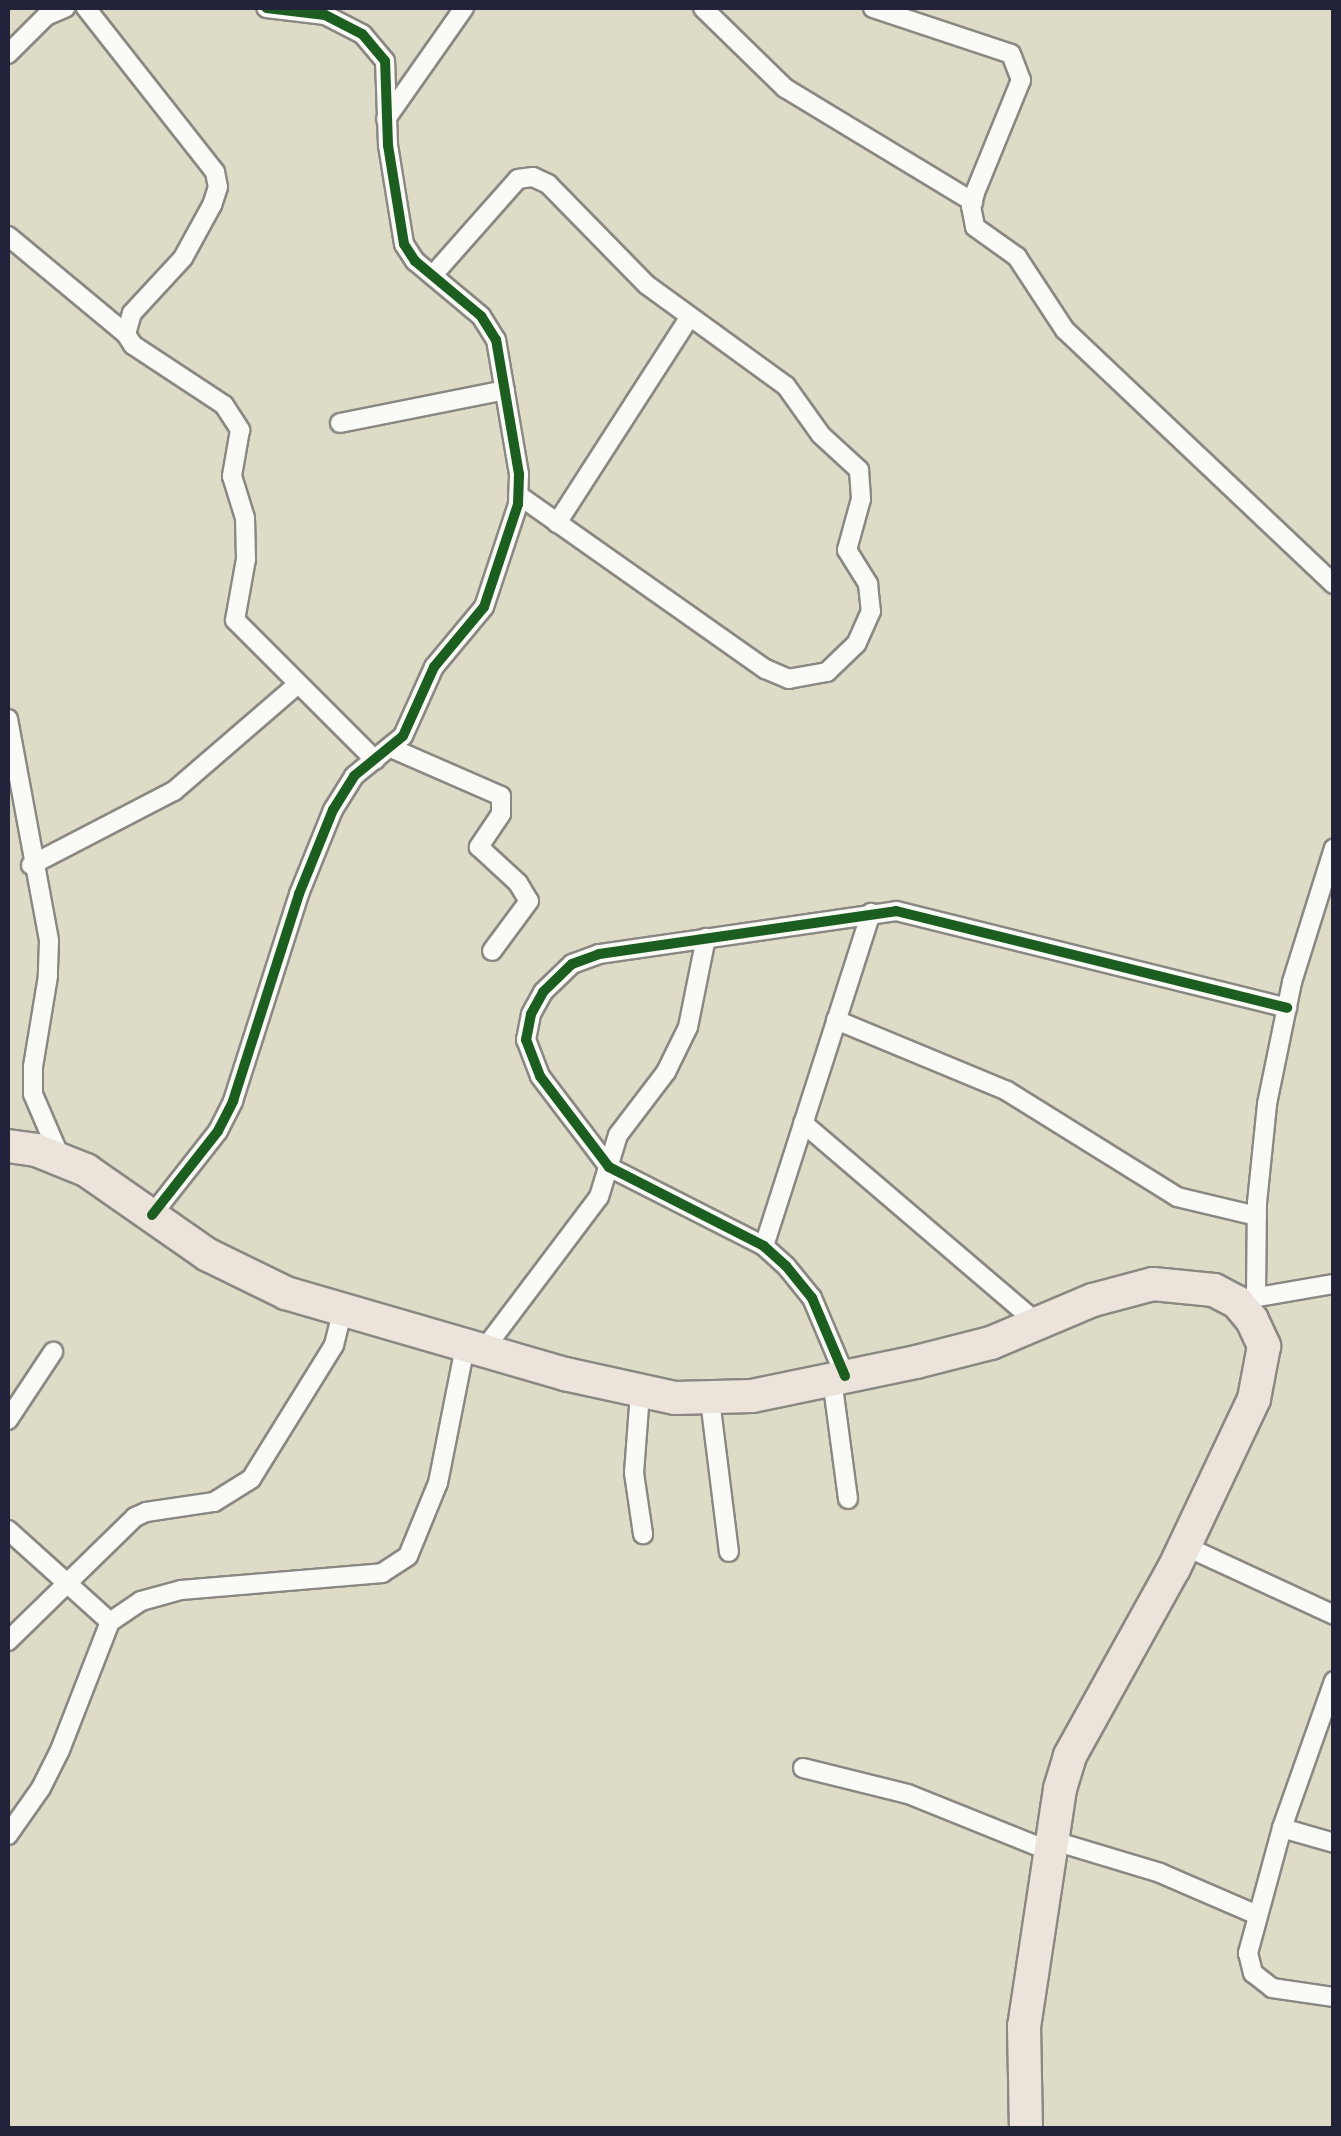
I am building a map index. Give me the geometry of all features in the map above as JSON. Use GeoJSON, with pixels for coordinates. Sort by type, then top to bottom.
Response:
{"type":"FeatureCollection","features":[{"type":"Feature","properties":{"kind":"highway"},"geometry":{"type":"LineString","coordinates":[[8,1146],[61,1158],[119,1190],[208,1255],[286,1293],[474,1350],[640,1392],[710,1400],[839,1378],[991,1343],[1121,1290],[1152,1284],[1214,1290],[1246,1299],[1264,1346],[1260,1381],[1233,1450],[1185,1546],[1070,1756],[1050,1845],[1024,2026],[1026,2128]]}},
{"type":"Feature","properties":{"kind":"street"},"geometry":{"type":"LineString","coordinates":[[8,54],[46,16],[64,8]]}},
{"type":"Feature","properties":{"kind":"street"},"geometry":{"type":"LineString","coordinates":[[86,8],[208,162],[218,187],[182,258],[132,313],[126,334]]}},
{"type":"Feature","properties":{"kind":"street"},"geometry":{"type":"LineString","coordinates":[[152,1215],[218,1131],[233,1100],[299,894],[333,810],[354,776],[392,748],[414,717],[434,667],[490,597],[510,537],[518,496],[504,390],[490,328],[404,244],[386,119],[385,61],[378,47],[342,23],[307,11],[266,8]]}},
{"type":"Feature","properties":{"kind":"street"},"geometry":{"type":"LineString","coordinates":[[386,119],[464,8]]}},
{"type":"Feature","properties":{"kind":"street"},"geometry":{"type":"LineString","coordinates":[[703,8],[784,88],[973,202]]}},
{"type":"Feature","properties":{"kind":"street"},"geometry":{"type":"LineString","coordinates":[[873,8],[1011,54],[1019,66],[1017,97],[973,202],[975,227],[1017,257],[1065,330],[1334,584]]}},
{"type":"Feature","properties":{"kind":"street"},"geometry":{"type":"LineString","coordinates":[[433,275],[518,179],[533,176],[548,184],[647,285],[786,386],[821,435],[859,470],[861,499],[847,550],[871,596],[870,610],[856,644],[827,672],[810,678],[789,678],[765,670],[518,496]]}},
{"type":"Feature","properties":{"kind":"street"},"geometry":{"type":"LineString","coordinates":[[8,236],[126,334],[133,345],[234,415],[240,430],[232,476],[246,537],[235,620],[375,760]]}},
{"type":"Feature","properties":{"kind":"street"},"geometry":{"type":"LineString","coordinates":[[557,523],[690,317]]}},
{"type":"Feature","properties":{"kind":"street"},"geometry":{"type":"LineString","coordinates":[[340,423],[504,390]]}},
{"type":"Feature","properties":{"kind":"street"},"geometry":{"type":"LineString","coordinates":[[31,865],[174,790],[297,685]]}},
{"type":"Feature","properties":{"kind":"street"},"geometry":{"type":"LineString","coordinates":[[8,719],[50,958],[32,1066],[34,1094],[61,1158]]}},
{"type":"Feature","properties":{"kind":"street"},"geometry":{"type":"LineString","coordinates":[[392,748],[501,796],[501,814],[480,847],[518,884],[529,901],[492,951]]}},
{"type":"Feature","properties":{"kind":"street"},"geometry":{"type":"LineString","coordinates":[[1334,848],[1287,1008],[1267,1104],[1246,1299],[1334,1284]]}},
{"type":"Feature","properties":{"kind":"street"},"geometry":{"type":"LineString","coordinates":[[848,1500],[839,1378],[812,1298],[764,1246],[609,1167],[531,1060],[526,1040],[531,1014],[543,992],[572,964],[599,954],[871,912],[928,916],[1287,1008]]}},
{"type":"Feature","properties":{"kind":"street"},"geometry":{"type":"LineString","coordinates":[[764,1246],[871,912]]}},
{"type":"Feature","properties":{"kind":"street"},"geometry":{"type":"LineString","coordinates":[[8,1835],[41,1788],[60,1750],[110,1622],[140,1602],[181,1590],[382,1573],[408,1556],[438,1484],[474,1350],[586,1217],[609,1167],[618,1135],[666,1072],[688,1027],[706,938]]}},
{"type":"Feature","properties":{"kind":"street"},"geometry":{"type":"LineString","coordinates":[[836,1020],[1008,1091],[1177,1197],[1256,1216]]}},
{"type":"Feature","properties":{"kind":"street"},"geometry":{"type":"LineString","coordinates":[[803,1123],[1038,1324]]}},
{"type":"Feature","properties":{"kind":"street"},"geometry":{"type":"LineString","coordinates":[[8,1642],[135,1518],[146,1512],[214,1502],[252,1479],[334,1345],[342,1312]]}},
{"type":"Feature","properties":{"kind":"street"},"geometry":{"type":"LineString","coordinates":[[8,1420],[53,1352]]}},
{"type":"Feature","properties":{"kind":"street"},"geometry":{"type":"LineString","coordinates":[[640,1392],[634,1473],[643,1534]]}},
{"type":"Feature","properties":{"kind":"street"},"geometry":{"type":"LineString","coordinates":[[710,1400],[729,1552]]}},
{"type":"Feature","properties":{"kind":"street"},"geometry":{"type":"LineString","coordinates":[[8,1530],[110,1622]]}},
{"type":"Feature","properties":{"kind":"street"},"geometry":{"type":"LineString","coordinates":[[1185,1546],[1334,1615]]}},
{"type":"Feature","properties":{"kind":"street"},"geometry":{"type":"LineString","coordinates":[[1334,1680],[1282,1828],[1248,1953],[1253,1973],[1280,1991],[1334,1996]]}},
{"type":"Feature","properties":{"kind":"street"},"geometry":{"type":"LineString","coordinates":[[803,1768],[908,1794],[1050,1845],[1160,1873],[1257,1915]]}},
{"type":"Feature","properties":{"kind":"street"},"geometry":{"type":"LineString","coordinates":[[1282,1828],[1334,1843]]}},
{"type":"Feature","properties":{"kind":"cycle path"},"geometry":{"type":"LineString","coordinates":[[152,1215],[218,1131],[233,1101],[299,894],[333,810],[354,776],[403,736],[434,667],[484,607],[518,504],[519,474],[496,340],[481,316],[415,261],[404,244],[388,145],[385,61],[362,34],[325,15],[266,8]]}},
{"type":"Feature","properties":{"kind":"cycle path"},"geometry":{"type":"LineString","coordinates":[[845,1376],[812,1298],[786,1266],[764,1246],[609,1167],[540,1076],[526,1040],[531,1014],[543,992],[572,964],[599,954],[896,911],[1287,1008]]}}]}
